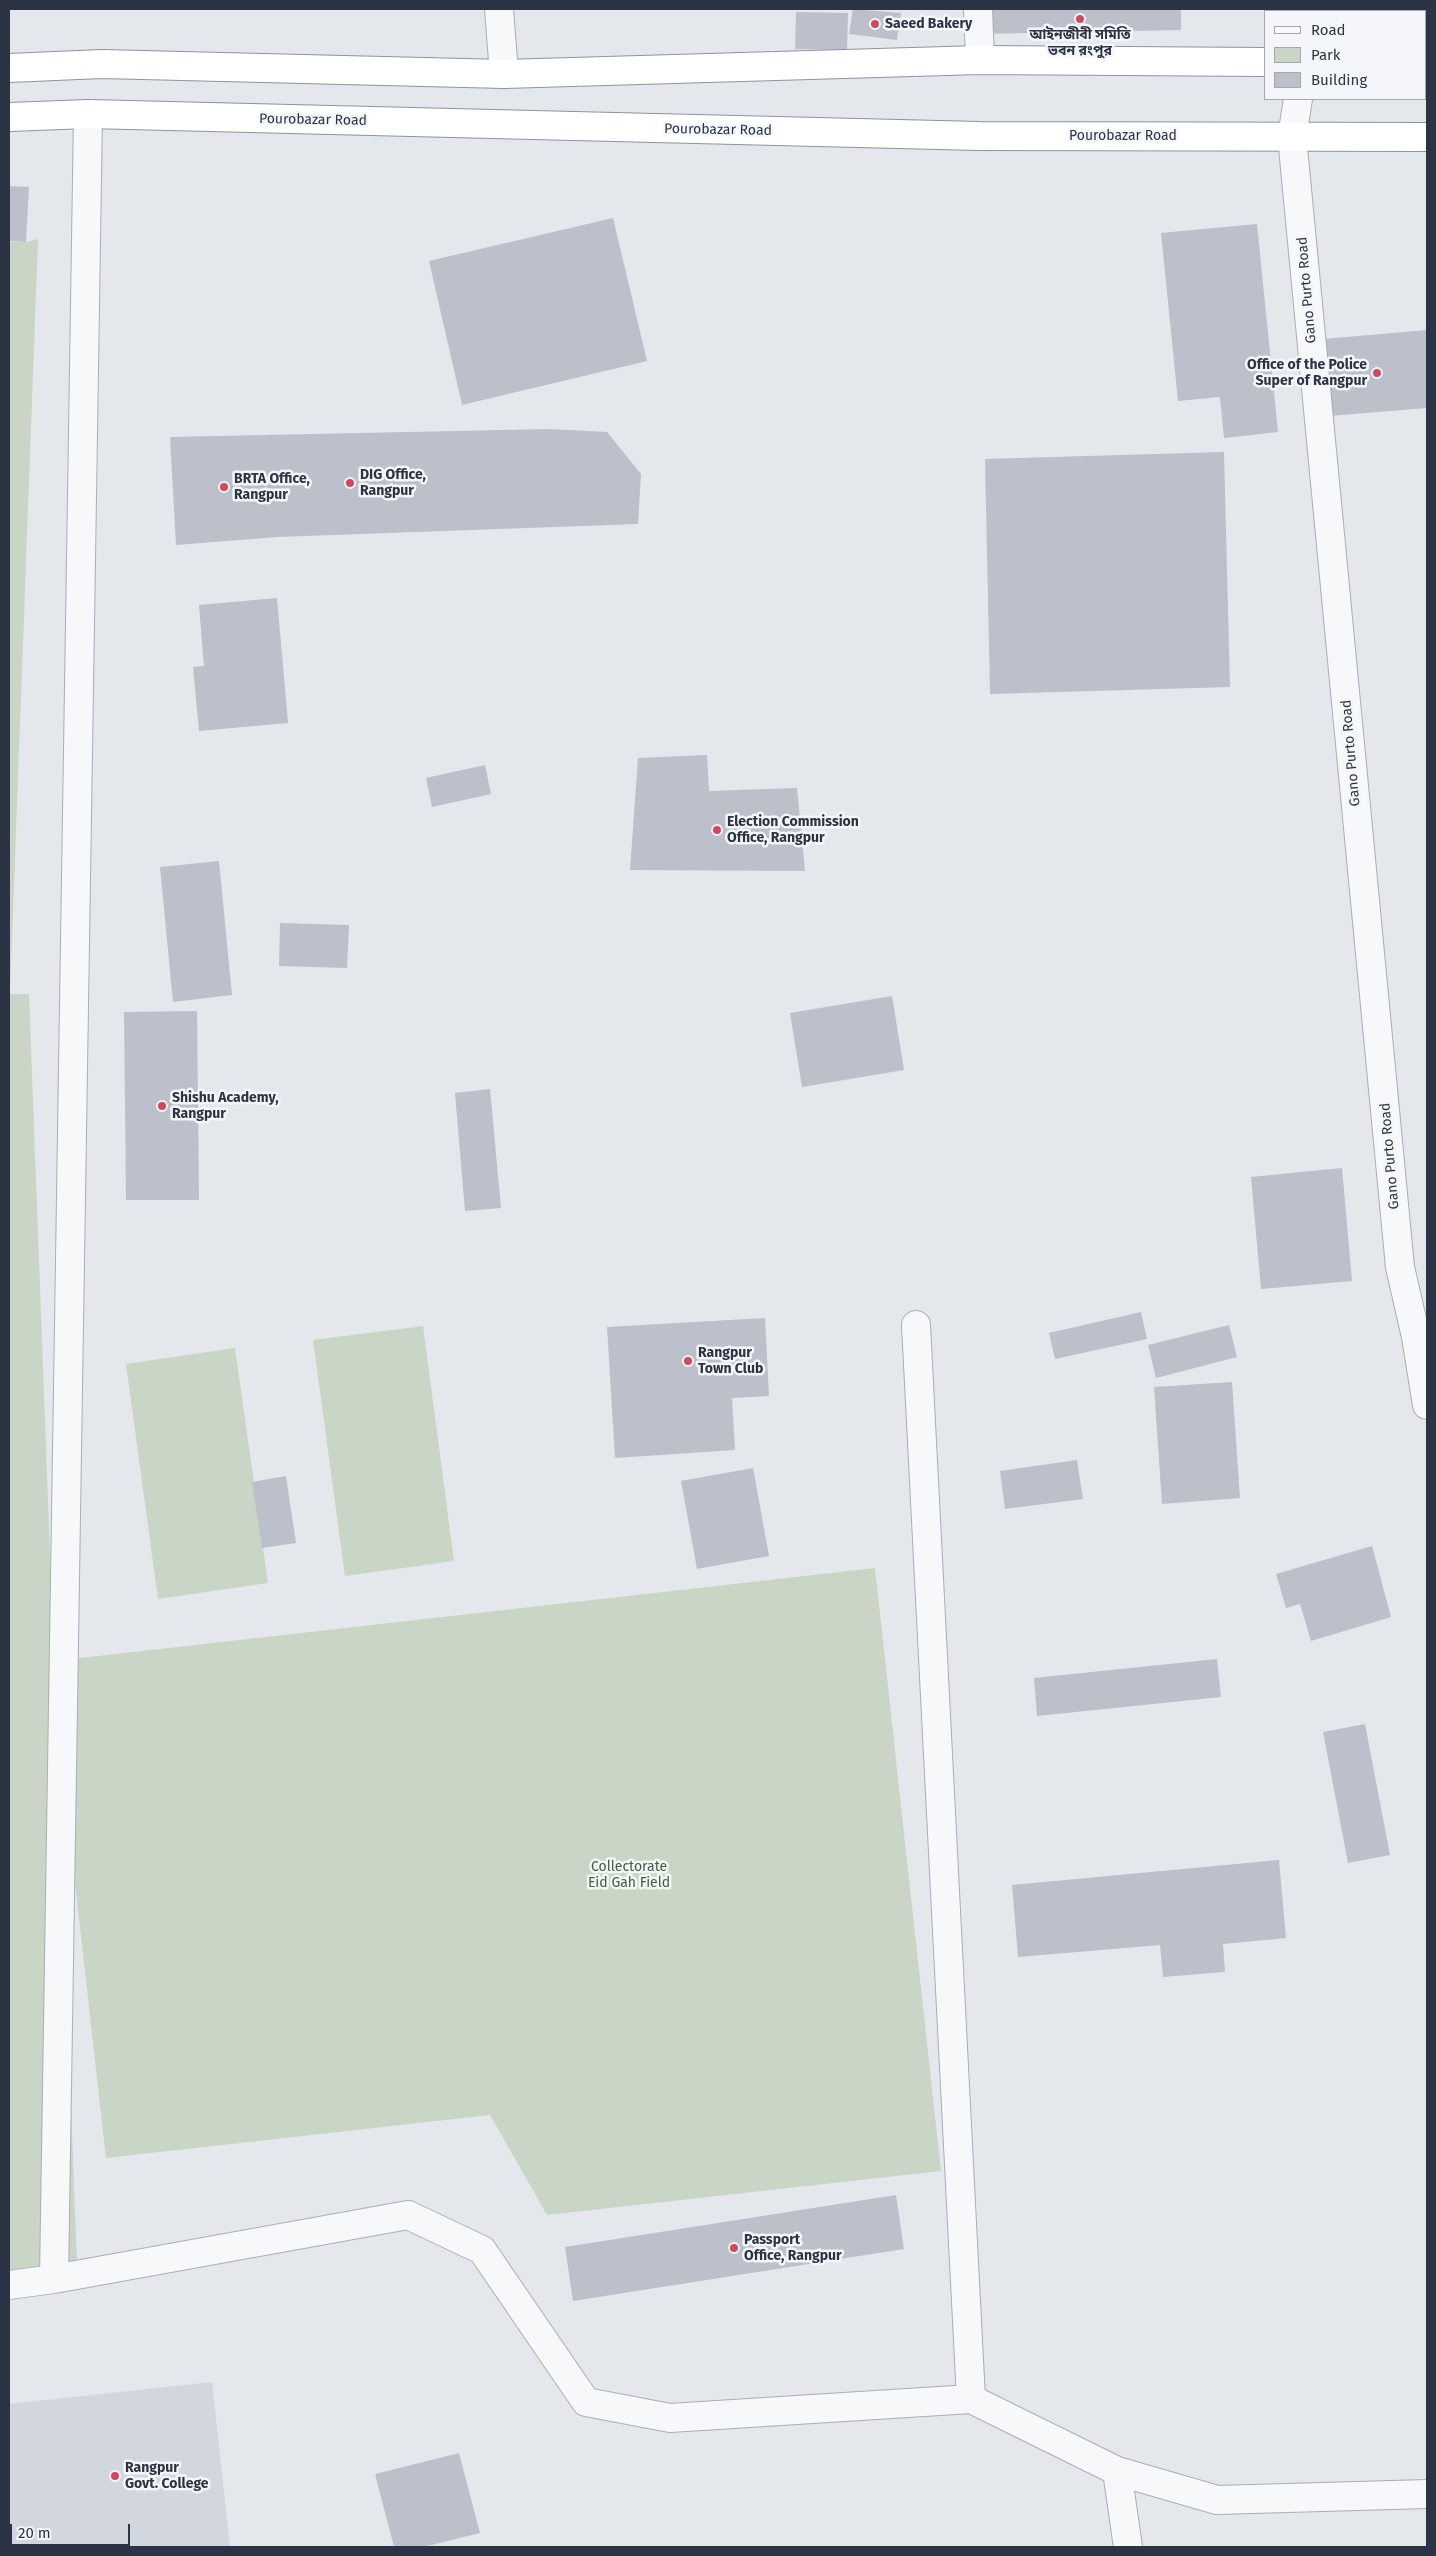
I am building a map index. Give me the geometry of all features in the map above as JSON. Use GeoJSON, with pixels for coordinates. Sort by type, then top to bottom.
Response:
{"type":"FeatureCollection","features":[{"type":"Feature","properties":{"kind":"highway"},"geometry":{"type":"LineString","coordinates":[[9,68],[102,64],[504,74],[980,60],[1264,62]]}},
{"type":"Feature","properties":{"kind":"highway","name":"Pourobazar Road"},"geometry":{"type":"LineString","coordinates":[[9,117],[88,114],[979,136],[1427,137]]}},
{"type":"Feature","properties":{"kind":"street"},"geometry":{"type":"LineString","coordinates":[[499,9],[504,74]]}},
{"type":"Feature","properties":{"kind":"street"},"geometry":{"type":"LineString","coordinates":[[978,9],[980,60]]}},
{"type":"Feature","properties":{"kind":"street","name":"Gano Purto Road"},"geometry":{"type":"LineString","coordinates":[[1298,100],[1292,136],[1400,1267],[1416,1337],[1427,1405]]}},
{"type":"Feature","properties":{"kind":"street"},"geometry":{"type":"LineString","coordinates":[[54,2279],[88,114]]}},
{"type":"Feature","properties":{"kind":"street"},"geometry":{"type":"LineString","coordinates":[[916,1325],[971,2399]]}},
{"type":"Feature","properties":{"kind":"street"},"geometry":{"type":"LineString","coordinates":[[9,2285],[54,2279],[408,2215],[482,2250],[586,2402],[670,2418],[971,2399],[1117,2471],[1217,2500],[1427,2494]]}},
{"type":"Feature","properties":{"kind":"street"},"geometry":{"type":"LineString","coordinates":[[1117,2471],[1128,2547]]}},
{"type":"Feature","properties":{"kind":"shaded area","name":"Rangpur Govt. College"},"geometry":{"type":"Polygon","coordinates":[[[212,2382],[230,2547],[9,2547],[9,2404],[212,2382]]]}},
{"type":"Feature","properties":{"kind":"green space"},"geometry":{"type":"Polygon","coordinates":[[[38,239],[9,993],[9,242],[26,242],[38,239]]]}},
{"type":"Feature","properties":{"kind":"green space","name":"Collectorate Eid Gah Field"},"geometry":{"type":"Polygon","coordinates":[[[9,994],[29,994],[54,1661],[875,1568],[941,2171],[547,2215],[490,2115],[106,2158],[56,1715],[78,2289],[9,2292],[9,994]]]}},
{"type":"Feature","properties":{"kind":"green space"},"geometry":{"type":"Polygon","coordinates":[[[423,1326],[454,1561],[345,1576],[313,1340],[423,1326]]]}},
{"type":"Feature","properties":{"kind":"green space"},"geometry":{"type":"Polygon","coordinates":[[[235,1348],[268,1583],[158,1599],[126,1364],[235,1348]]]}},
{"type":"Feature","properties":{"kind":"building","name":"Saeed Bakery"},"geometry":{"type":"Polygon","coordinates":[[[853,9],[901,13],[897,40],[849,34],[853,9]]]}},
{"type":"Feature","properties":{"kind":"building","name":"আইনজীবী সমিতি ভবন রংপুর"},"geometry":{"type":"Polygon","coordinates":[[[980,9],[1181,9],[1181,30],[980,34],[980,9]]]}},
{"type":"Feature","properties":{"kind":"building"},"geometry":{"type":"Polygon","coordinates":[[[1278,9],[1318,10],[1278,10],[1278,9]]]}},
{"type":"Feature","properties":{"kind":"building"},"geometry":{"type":"Polygon","coordinates":[[[796,12],[848,13],[847,50],[795,49],[796,12]]]}},
{"type":"Feature","properties":{"kind":"building"},"geometry":{"type":"Polygon","coordinates":[[[9,186],[29,187],[26,242],[9,241],[9,186]]]}},
{"type":"Feature","properties":{"kind":"building"},"geometry":{"type":"Polygon","coordinates":[[[613,218],[647,361],[462,405],[429,261],[613,218]]]}},
{"type":"Feature","properties":{"kind":"building"},"geometry":{"type":"Polygon","coordinates":[[[1257,224],[1278,432],[1224,438],[1220,397],[1178,401],[1161,233],[1257,224]]]}},
{"type":"Feature","properties":{"kind":"building","name":"Office of the Police Super of Rangpur"},"geometry":{"type":"Polygon","coordinates":[[[1427,330],[1427,408],[1329,416],[1323,339],[1427,330]]]}},
{"type":"Feature","properties":{"kind":"building"},"geometry":{"type":"Polygon","coordinates":[[[549,429],[607,432],[641,474],[638,524],[277,537],[176,545],[170,437],[549,429]]]}},
{"type":"Feature","properties":{"kind":"building"},"geometry":{"type":"Polygon","coordinates":[[[1224,452],[1230,687],[990,694],[985,459],[1224,452]]]}},
{"type":"Feature","properties":{"kind":"building"},"geometry":{"type":"Polygon","coordinates":[[[277,598],[288,723],[199,731],[193,667],[204,666],[199,605],[277,598]]]}},
{"type":"Feature","properties":{"kind":"building","name":"Election Commission Office, Rangpur"},"geometry":{"type":"Polygon","coordinates":[[[707,755],[709,791],[797,788],[805,871],[630,870],[638,758],[707,755]]]}},
{"type":"Feature","properties":{"kind":"building"},"geometry":{"type":"Polygon","coordinates":[[[485,765],[491,794],[432,807],[426,778],[485,765]]]}},
{"type":"Feature","properties":{"kind":"building"},"geometry":{"type":"Polygon","coordinates":[[[219,861],[232,995],[173,1002],[160,867],[219,861]]]}},
{"type":"Feature","properties":{"kind":"building"},"geometry":{"type":"Polygon","coordinates":[[[280,923],[349,925],[347,968],[279,966],[280,923]]]}},
{"type":"Feature","properties":{"kind":"building"},"geometry":{"type":"Polygon","coordinates":[[[892,996],[904,1070],[802,1087],[790,1013],[892,996]]]}},
{"type":"Feature","properties":{"kind":"building","name":"Shishu Academy, Rangpur"},"geometry":{"type":"Polygon","coordinates":[[[197,1011],[199,1200],[126,1200],[124,1012],[197,1011]]]}},
{"type":"Feature","properties":{"kind":"building"},"geometry":{"type":"Polygon","coordinates":[[[490,1089],[501,1208],[465,1211],[455,1093],[490,1089]]]}},
{"type":"Feature","properties":{"kind":"building"},"geometry":{"type":"Polygon","coordinates":[[[1342,1168],[1352,1281],[1261,1289],[1251,1177],[1342,1168]]]}},
{"type":"Feature","properties":{"kind":"building"},"geometry":{"type":"Polygon","coordinates":[[[1141,1312],[1147,1339],[1055,1359],[1049,1333],[1141,1312]]]}},
{"type":"Feature","properties":{"kind":"building","name":"Rangpur Town Club"},"geometry":{"type":"Polygon","coordinates":[[[765,1318],[769,1396],[732,1398],[735,1450],[615,1458],[607,1327],[765,1318]]]}},
{"type":"Feature","properties":{"kind":"building"},"geometry":{"type":"Polygon","coordinates":[[[1229,1325],[1237,1357],[1156,1378],[1148,1345],[1229,1325]]]}},
{"type":"Feature","properties":{"kind":"building"},"geometry":{"type":"Polygon","coordinates":[[[1232,1382],[1240,1498],[1162,1504],[1154,1387],[1232,1382]]]}},
{"type":"Feature","properties":{"kind":"building"},"geometry":{"type":"Polygon","coordinates":[[[1077,1460],[1083,1499],[1005,1509],[1000,1471],[1077,1460]]]}},
{"type":"Feature","properties":{"kind":"building"},"geometry":{"type":"Polygon","coordinates":[[[753,1468],[769,1556],[697,1569],[681,1481],[753,1468]]]}},
{"type":"Feature","properties":{"kind":"building"},"geometry":{"type":"Polygon","coordinates":[[[286,1476],[296,1543],[262,1548],[252,1482],[286,1476]]]}},
{"type":"Feature","properties":{"kind":"building"},"geometry":{"type":"Polygon","coordinates":[[[1372,1546],[1391,1617],[1311,1641],[1300,1604],[1286,1608],[1276,1574],[1372,1546]]]}},
{"type":"Feature","properties":{"kind":"building"},"geometry":{"type":"Polygon","coordinates":[[[1217,1659],[1221,1697],[1037,1716],[1034,1678],[1217,1659]]]}},
{"type":"Feature","properties":{"kind":"building"},"geometry":{"type":"Polygon","coordinates":[[[1365,1724],[1390,1855],[1348,1863],[1323,1732],[1365,1724]]]}},
{"type":"Feature","properties":{"kind":"building"},"geometry":{"type":"Polygon","coordinates":[[[1279,1860],[1286,1938],[1223,1944],[1225,1972],[1163,1977],[1160,1945],[1018,1957],[1012,1885],[1279,1860]]]}},
{"type":"Feature","properties":{"kind":"building","name":"Passport Office, Rangpur"},"geometry":{"type":"Polygon","coordinates":[[[896,2195],[904,2249],[573,2301],[565,2247],[896,2195]]]}},
{"type":"Feature","properties":{"kind":"building"},"geometry":{"type":"Polygon","coordinates":[[[459,2453],[480,2533],[423,2547],[394,2547],[375,2474],[459,2453]]]}},
{"type":"Feature","properties":{"kind":"place","name":"আইনজীবী সমিতি ভবন রংপুর"},"geometry":{"type":"Point","coordinates":[1080,19]}},
{"type":"Feature","properties":{"kind":"place","name":"Saeed Bakery"},"geometry":{"type":"Point","coordinates":[875,24]}},
{"type":"Feature","properties":{"kind":"place","name":"Office of the Police Super of Rangpur"},"geometry":{"type":"Point","coordinates":[1377,373]}},
{"type":"Feature","properties":{"kind":"place","name":"DIG Office, Rangpur"},"geometry":{"type":"Point","coordinates":[350,483]}},
{"type":"Feature","properties":{"kind":"place","name":"BRTA Office, Rangpur"},"geometry":{"type":"Point","coordinates":[224,487]}},
{"type":"Feature","properties":{"kind":"place","name":"Election Commission Office, Rangpur"},"geometry":{"type":"Point","coordinates":[717,830]}},
{"type":"Feature","properties":{"kind":"place","name":"Shishu Academy, Rangpur"},"geometry":{"type":"Point","coordinates":[162,1106]}},
{"type":"Feature","properties":{"kind":"place","name":"Rangpur Town Club"},"geometry":{"type":"Point","coordinates":[688,1361]}},
{"type":"Feature","properties":{"kind":"place","name":"Passport Office, Rangpur"},"geometry":{"type":"Point","coordinates":[734,2248]}},
{"type":"Feature","properties":{"kind":"place","name":"Rangpur Govt. College"},"geometry":{"type":"Point","coordinates":[115,2476]}}]}
